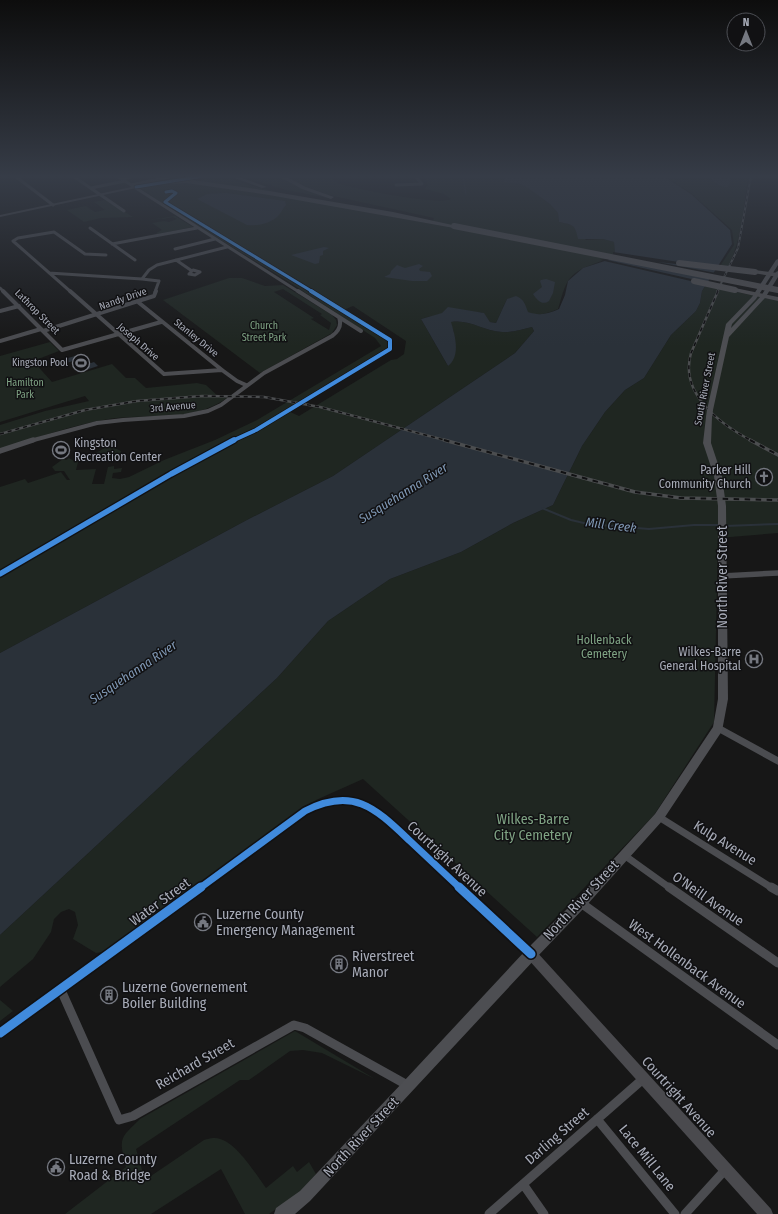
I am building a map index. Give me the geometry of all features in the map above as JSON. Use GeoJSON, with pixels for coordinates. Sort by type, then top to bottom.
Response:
{"type":"FeatureCollection","features":[{"type":"Feature","properties":{"kind":"highway"},"geometry":{"type":"LineString","coordinates":[[488,233],[737,291],[758,298],[778,300]]}},
{"type":"Feature","properties":{"kind":"highway"},"geometry":{"type":"LineString","coordinates":[[494,233],[778,289]]}},
{"type":"Feature","properties":{"kind":"highway"},"geometry":{"type":"LineString","coordinates":[[497,233],[675,263],[775,273]]}},
{"type":"Feature","properties":{"kind":"highway"},"geometry":{"type":"LineString","coordinates":[[566,245],[778,289]]}},
{"type":"Feature","properties":{"kind":"main road","name":"South River Street"},"geometry":{"type":"LineString","coordinates":[[722,516],[718,476],[707,443],[709,417],[729,324],[758,298],[775,273],[778,261]]}},
{"type":"Feature","properties":{"kind":"main road","name":"North River Street"},"geometry":{"type":"LineString","coordinates":[[282,1214],[306,1196],[531,954],[581,903],[658,818],[718,728],[723,699],[722,516]]}},
{"type":"Feature","properties":{"kind":"main road","name":"Courtright Avenue"},"geometry":{"type":"LineString","coordinates":[[531,954],[766,1214]]}},
{"type":"Feature","properties":{"kind":"street","name":"Joseph Drive"},"geometry":{"type":"LineString","coordinates":[[50,233],[18,238],[13,241],[117,335],[164,374],[222,370]]}},
{"type":"Feature","properties":{"kind":"street","name":"Joseph Drive"},"geometry":{"type":"LineString","coordinates":[[55,233],[85,254],[106,255]]}},
{"type":"Feature","properties":{"kind":"street"},"geometry":{"type":"LineString","coordinates":[[96,233],[135,260]]}},
{"type":"Feature","properties":{"kind":"street"},"geometry":{"type":"LineString","coordinates":[[112,244],[172,233]]}},
{"type":"Feature","properties":{"kind":"street"},"geometry":{"type":"LineString","coordinates":[[205,233],[361,331]]}},
{"type":"Feature","properties":{"kind":"street"},"geometry":{"type":"LineString","coordinates":[[176,249],[215,239]]}},
{"type":"Feature","properties":{"kind":"street","name":"Nandy Drive"},"geometry":{"type":"LineString","coordinates":[[142,279],[149,270],[156,265],[227,247]]}},
{"type":"Feature","properties":{"kind":"street"},"geometry":{"type":"LineString","coordinates":[[176,260],[192,271]]}},
{"type":"Feature","properties":{"kind":"street"},"geometry":{"type":"LineString","coordinates":[[49,273],[142,279]]}},
{"type":"Feature","properties":{"kind":"street","name":"Nandy Drive"},"geometry":{"type":"LineString","coordinates":[[0,341],[96,316],[154,296],[159,281],[142,279]]}},
{"type":"Feature","properties":{"kind":"street","name":"Lathrop Street"},"geometry":{"type":"LineString","coordinates":[[0,288],[62,350],[117,335]]}},
{"type":"Feature","properties":{"kind":"street","name":"Stanley Drive"},"geometry":{"type":"LineString","coordinates":[[138,302],[222,370],[237,381],[246,385]]}},
{"type":"Feature","properties":{"kind":"street"},"geometry":{"type":"LineString","coordinates":[[0,311],[19,306]]}},
{"type":"Feature","properties":{"kind":"street","name":"3rd Avenue"},"geometry":{"type":"LineString","coordinates":[[0,451],[97,423],[125,419],[174,418],[200,414],[224,404],[246,385],[261,375],[332,336],[340,326],[341,322],[339,317]]}},
{"type":"Feature","properties":{"kind":"street"},"geometry":{"type":"LineString","coordinates":[[117,335],[161,322]]}},
{"type":"Feature","properties":{"kind":"street"},"geometry":{"type":"LineString","coordinates":[[722,576],[778,573]]}},
{"type":"Feature","properties":{"kind":"street"},"geometry":{"type":"LineString","coordinates":[[718,728],[778,761]]}},
{"type":"Feature","properties":{"kind":"street","name":"Courtright Avenue"},"geometry":{"type":"LineString","coordinates":[[338,799],[360,802],[372,807],[381,814],[531,954]]}},
{"type":"Feature","properties":{"kind":"street","name":"Water Street"},"geometry":{"type":"LineString","coordinates":[[0,1033],[305,811],[315,805],[338,799]]}},
{"type":"Feature","properties":{"kind":"street","name":"Kulp Avenue"},"geometry":{"type":"LineString","coordinates":[[658,818],[778,891]]}},
{"type":"Feature","properties":{"kind":"street","name":"O'Neill Avenue"},"geometry":{"type":"LineString","coordinates":[[624,855],[778,963]]}},
{"type":"Feature","properties":{"kind":"street","name":"West Hollenback Avenue"},"geometry":{"type":"LineString","coordinates":[[581,903],[778,1046]]}},
{"type":"Feature","properties":{"kind":"street","name":"Reichard Street"},"geometry":{"type":"LineString","coordinates":[[61,990],[119,1120],[133,1116],[294,1025],[305,1028],[409,1086]]}},
{"type":"Feature","properties":{"kind":"street","name":"Darling Street"},"geometry":{"type":"LineString","coordinates":[[490,1214],[643,1079]]}},
{"type":"Feature","properties":{"kind":"street","name":"Lace Mill Lane"},"geometry":{"type":"LineString","coordinates":[[597,1119],[675,1214]]}},
{"type":"Feature","properties":{"kind":"street"},"geometry":{"type":"LineString","coordinates":[[685,1214],[725,1170]]}},
{"type":"Feature","properties":{"kind":"street"},"geometry":{"type":"LineString","coordinates":[[523,1184],[544,1214]]}},
{"type":"Feature","properties":{"kind":"green space"},"geometry":{"type":"Polygon","coordinates":[[[209,233],[579,233],[586,240],[603,239],[614,242],[615,255],[583,268],[572,276],[565,287],[558,309],[543,314],[531,313],[507,299],[496,323],[490,322],[483,313],[475,312],[436,315],[421,319],[448,366],[454,332],[450,322],[464,322],[489,330],[502,332],[532,327],[534,331],[515,353],[333,476],[245,521],[0,653],[0,487],[25,479],[28,483],[61,472],[67,480],[70,480],[64,471],[55,471],[52,467],[63,459],[66,460],[69,458],[74,461],[84,455],[89,457],[108,446],[104,444],[111,442],[115,444],[112,447],[121,451],[120,456],[116,456],[115,460],[108,461],[110,453],[100,454],[98,461],[78,462],[76,470],[96,469],[92,484],[104,484],[108,467],[114,466],[114,469],[122,468],[121,472],[113,473],[112,478],[120,479],[129,477],[164,460],[215,440],[257,420],[381,346],[375,338],[286,280],[209,233]],[[353,306],[341,311],[389,340],[390,348],[286,410],[299,416],[391,360],[397,359],[404,354],[406,341],[353,306]]]}},
{"type":"Feature","properties":{"kind":"green space"},"geometry":{"type":"Polygon","coordinates":[[[732,233],[740,233],[728,267],[720,266],[734,245],[732,233]]]}},
{"type":"Feature","properties":{"kind":"green space","name":"Church Street Park"},"geometry":{"type":"Polygon","coordinates":[[[229,278],[242,278],[265,286],[283,285],[332,315],[336,320],[337,325],[332,333],[260,373],[163,300],[229,278]],[[283,289],[274,292],[314,318],[311,319],[329,330],[331,323],[320,315],[322,314],[283,289]]]}},
{"type":"Feature","properties":{"kind":"green space"},"geometry":{"type":"Polygon","coordinates":[[[706,285],[778,301],[778,533],[718,538],[714,722],[654,815],[537,937],[363,779],[316,800],[102,952],[96,953],[73,939],[78,925],[75,912],[69,909],[61,912],[54,919],[51,932],[33,959],[0,987],[0,935],[277,678],[328,621],[390,579],[461,552],[513,523],[553,505],[582,446],[605,412],[625,390],[644,378],[671,335],[696,311],[700,303],[702,291],[706,285]]]}},
{"type":"Feature","properties":{"kind":"green space","name":"Hamilton Park"},"geometry":{"type":"Polygon","coordinates":[[[50,342],[59,351],[33,361],[52,382],[112,364],[126,378],[135,378],[146,388],[197,383],[206,385],[219,397],[227,398],[213,406],[199,411],[170,416],[124,417],[109,419],[54,432],[0,449],[0,425],[45,411],[89,401],[85,396],[0,422],[0,356],[50,342]]]}},
{"type":"Feature","properties":{"kind":"green space"},"geometry":{"type":"Polygon","coordinates":[[[0,1000],[13,1011],[0,1021],[0,1000]]]}},
{"type":"Feature","properties":{"kind":"green space"},"geometry":{"type":"Polygon","coordinates":[[[295,1031],[375,1079],[322,1053],[303,1050],[290,1051],[249,1080],[240,1080],[136,1149],[145,1180],[204,1140],[212,1138],[221,1139],[236,1149],[250,1165],[266,1188],[293,1166],[297,1172],[309,1162],[316,1174],[299,1193],[269,1214],[245,1214],[221,1169],[151,1214],[65,1214],[126,1167],[122,1150],[122,1140],[124,1135],[140,1119],[295,1031]]]}},
{"type":"Feature","properties":{"kind":"water","name":"Susquehanna River"},"geometry":{"type":"Polygon","coordinates":[[[577,233],[730,233],[732,244],[702,291],[700,303],[696,311],[671,335],[644,378],[625,390],[605,412],[582,446],[553,505],[513,523],[461,552],[390,579],[328,621],[277,678],[0,935],[0,653],[245,521],[333,476],[515,353],[534,331],[532,327],[502,332],[489,330],[464,322],[451,322],[456,351],[455,357],[448,366],[421,319],[442,313],[448,307],[484,313],[490,322],[496,323],[507,299],[516,296],[523,300],[528,312],[544,314],[559,309],[565,295],[568,281],[583,268],[608,260],[615,255],[614,242],[603,239],[578,239],[577,233]]]}},
{"type":"Feature","properties":{"kind":"water"},"geometry":{"type":"Polygon","coordinates":[[[324,247],[329,248],[323,251],[323,255],[320,256],[319,263],[315,264],[291,255],[324,247]]]}},
{"type":"Feature","properties":{"kind":"water"},"geometry":{"type":"Polygon","coordinates":[[[419,264],[423,266],[419,269],[420,271],[430,272],[432,276],[427,281],[412,281],[384,277],[390,274],[397,265],[405,268],[419,264]]]}},
{"type":"Feature","properties":{"kind":"water"},"geometry":{"type":"Polygon","coordinates":[[[546,279],[555,282],[553,293],[549,301],[542,303],[533,294],[542,287],[540,281],[546,279]]]}},
{"type":"Feature","properties":{"kind":"water","name":"Kingston Pool"},"geometry":{"type":"Polygon","coordinates":[[[79,355],[88,364],[94,362],[98,366],[83,371],[73,361],[57,366],[53,362],[79,355]]]}},
{"type":"Feature","properties":{"kind":"pier"},"geometry":{"type":"Polygon","coordinates":[[[613,252],[692,264],[685,265],[658,262],[716,273],[713,278],[607,257],[613,254],[613,252]]]}},
{"type":"Feature","properties":{"kind":"pier"},"geometry":{"type":"Polygon","coordinates":[[[603,259],[709,283],[708,285],[600,260],[603,259]]]}},
{"type":"Feature","properties":{"kind":"waterway","name":"Mill Creek"},"geometry":{"type":"LineString","coordinates":[[542,508],[571,520],[588,524],[649,529],[694,525],[719,525]]}},
{"type":"Feature","properties":{"kind":"waterway","name":"Mill Creek"},"geometry":{"type":"LineString","coordinates":[[725,526],[778,524]]}},
{"type":"Feature","properties":{"kind":"railway"},"geometry":{"type":"LineString","coordinates":[[717,292],[738,248],[741,233]]}},
{"type":"Feature","properties":{"kind":"railway"},"geometry":{"type":"LineString","coordinates":[[718,291],[691,353],[689,368],[691,382],[705,406],[715,416],[727,426],[752,441]]}},
{"type":"Feature","properties":{"kind":"railway"},"geometry":{"type":"LineString","coordinates":[[0,434],[85,410],[137,401],[202,396],[264,397],[320,407],[448,441]]}},
{"type":"Feature","properties":{"kind":"railway"},"geometry":{"type":"LineString","coordinates":[[444,440],[635,492],[681,498],[778,500]]}},
{"type":"Feature","properties":{"kind":"railway"},"geometry":{"type":"LineString","coordinates":[[750,440],[778,455]]}},
{"type":"Feature","properties":{"kind":"cycle path"},"geometry":{"type":"LineString","coordinates":[[0,574],[171,474],[193,464],[234,440],[256,430],[390,349],[390,340],[215,233]]}},
{"type":"Feature","properties":{"kind":"cycle path"},"geometry":{"type":"LineString","coordinates":[[0,1033],[305,811],[314,806],[333,801],[353,801],[372,808],[381,814],[531,954]]}},
{"type":"Feature","properties":{"kind":"place","name":"Kingston Pool"},"geometry":{"type":"Point","coordinates":[81,363]}},
{"type":"Feature","properties":{"kind":"place","name":"Kingston Recreation Center"},"geometry":{"type":"Point","coordinates":[61,450]}},
{"type":"Feature","properties":{"kind":"place","name":"Parker Hill Community Church"},"geometry":{"type":"Point","coordinates":[764,477]}},
{"type":"Feature","properties":{"kind":"place","name":"Wilkes-Barre General Hospital"},"geometry":{"type":"Point","coordinates":[754,659]}},
{"type":"Feature","properties":{"kind":"place","name":"Luzerne County Emergency Management"},"geometry":{"type":"Point","coordinates":[203,922]}},
{"type":"Feature","properties":{"kind":"place","name":"Riverstreet Manor"},"geometry":{"type":"Point","coordinates":[339,964]}},
{"type":"Feature","properties":{"kind":"place","name":"Luzerne Governement Boiler Building"},"geometry":{"type":"Point","coordinates":[109,995]}},
{"type":"Feature","properties":{"kind":"place","name":"Luzerne County Road & Bridge"},"geometry":{"type":"Point","coordinates":[56,1167]}},
{"type":"Feature","properties":{"kind":"park label","name":"Hollenback Cemetery"},"geometry":{"type":"Point","coordinates":[604,647]}},
{"type":"Feature","properties":{"kind":"park label","name":"Wilkes-Barre City Cemetery"},"geometry":{"type":"Point","coordinates":[533,828]}}]}
